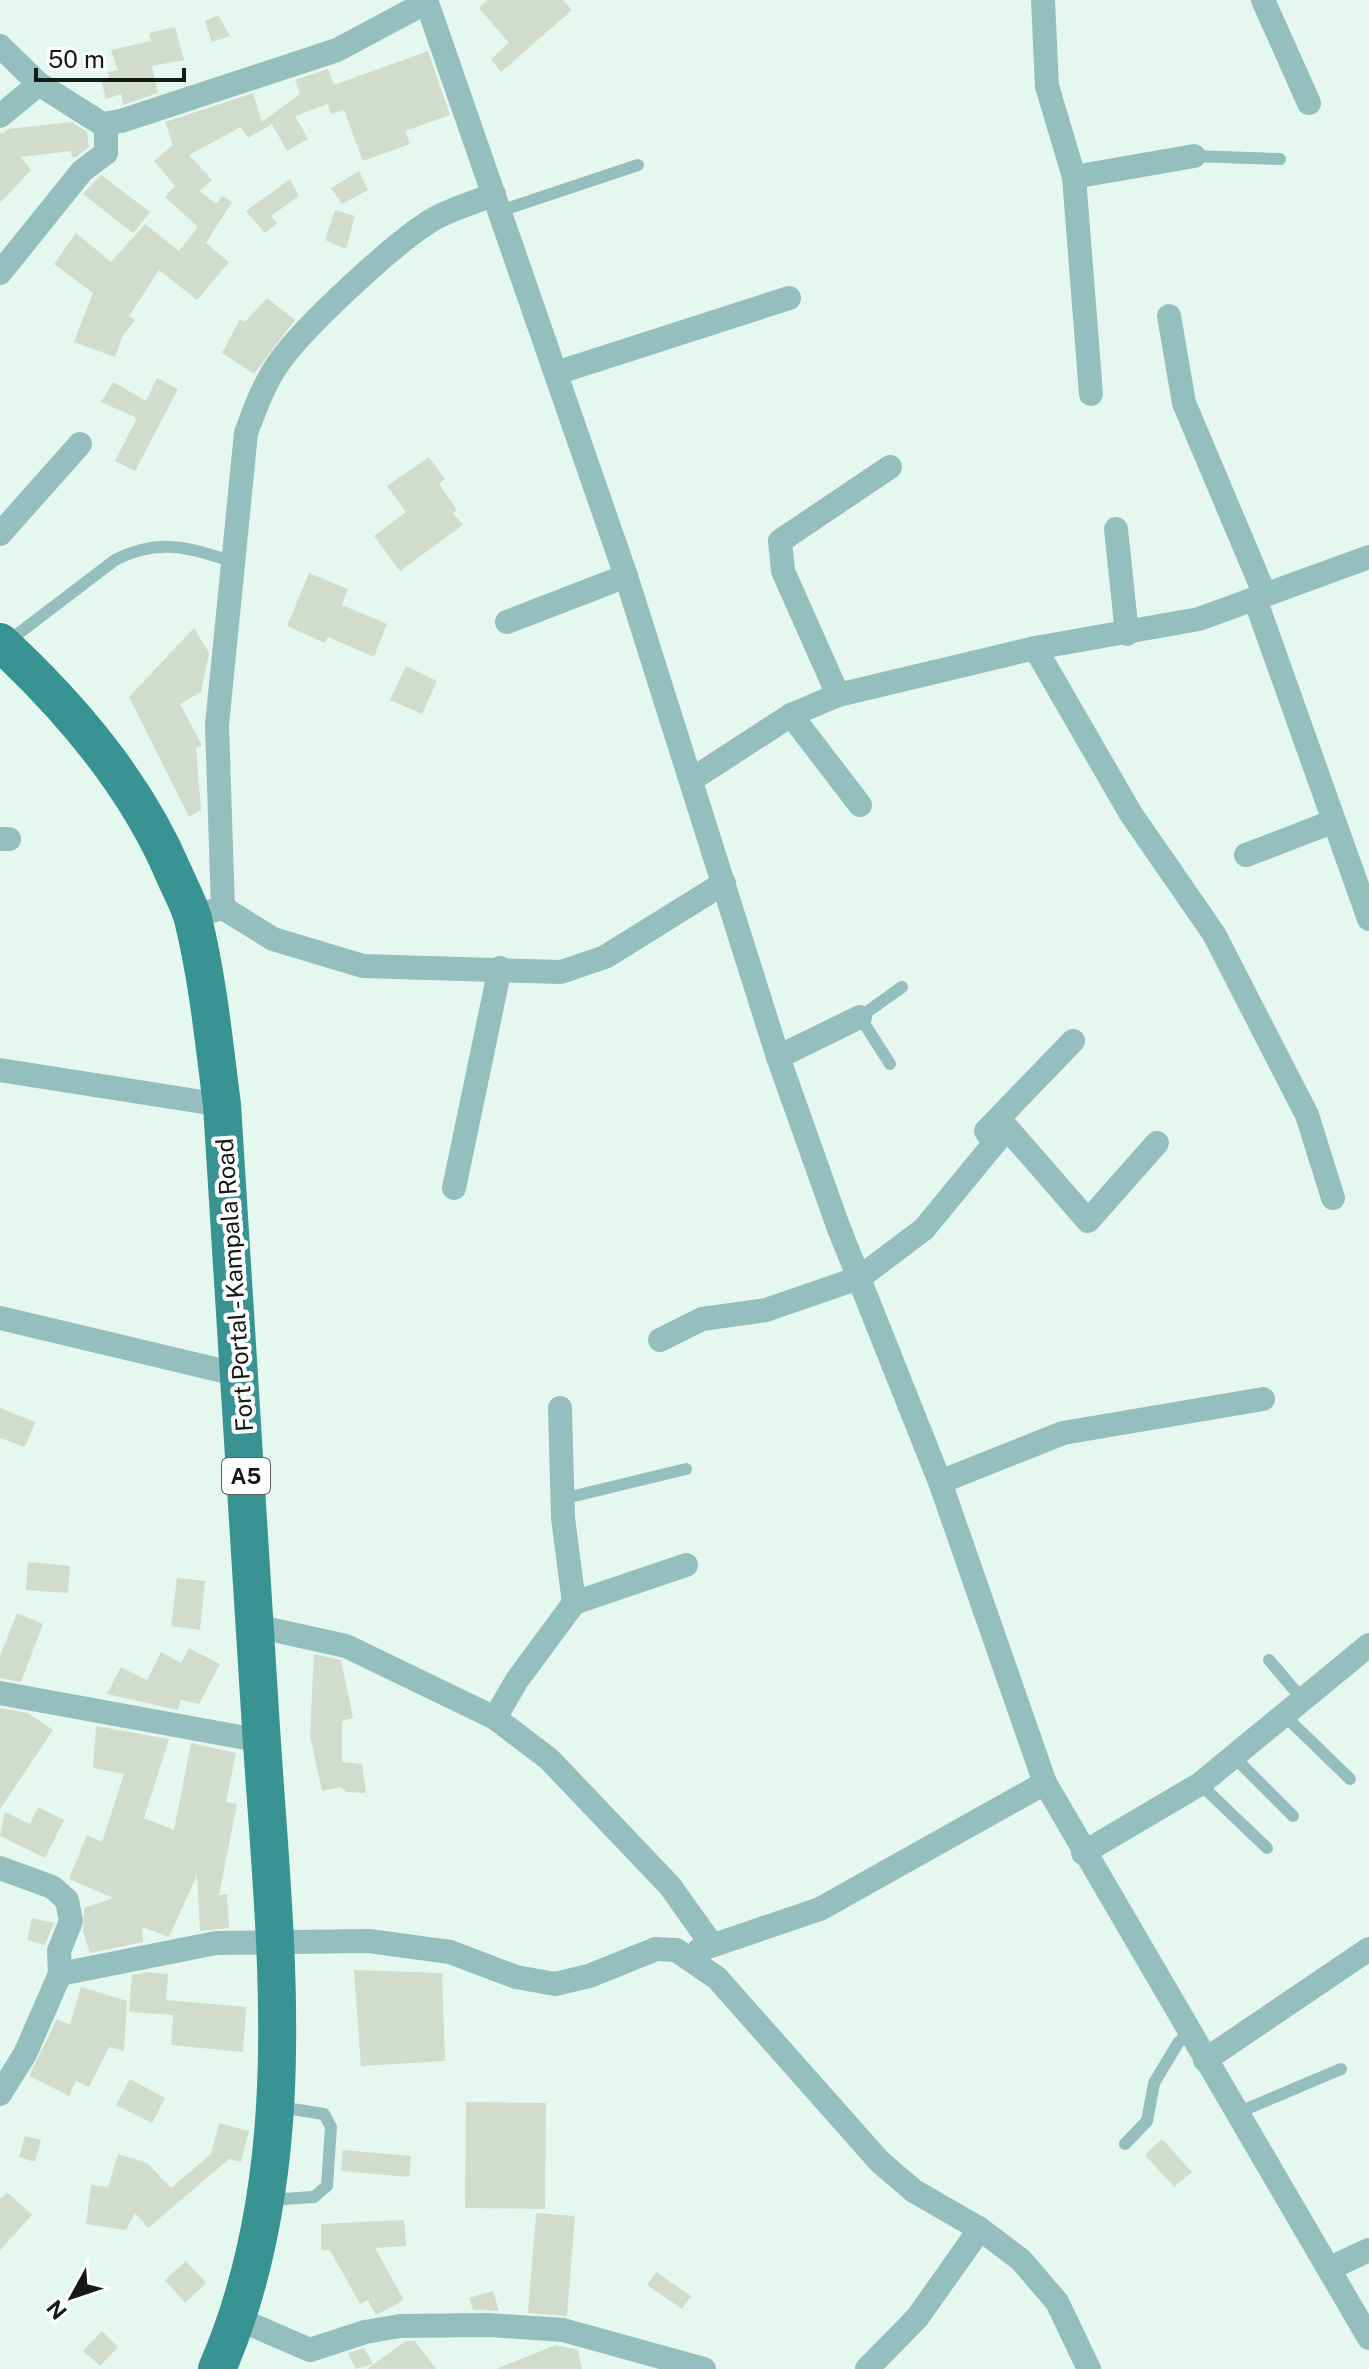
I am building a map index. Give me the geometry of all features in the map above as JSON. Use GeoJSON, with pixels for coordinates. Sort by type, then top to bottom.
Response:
{"type":"FeatureCollection","features":[{"type":"Feature","properties":{"kind":"main road","name":"Fort Portal - Kampala Road"},"geometry":{"type":"LineString","coordinates":[[2,644],[57,699],[110,762],[207,912],[208,993],[222,1105],[277,1941],[277,2106],[265,2200],[238,2319],[217,2369]]}},
{"type":"Feature","properties":{"kind":"street"},"geometry":{"type":"LineString","coordinates":[[1043,0],[1047,86],[1074,177],[1091,394]]}},
{"type":"Feature","properties":{"kind":"street"},"geometry":{"type":"LineString","coordinates":[[1263,0],[1309,103]]}},
{"type":"Feature","properties":{"kind":"street"},"geometry":{"type":"LineString","coordinates":[[0,46],[39,84],[106,125],[337,50],[427,1],[626,576],[778,1057],[859,1278],[940,1482],[1045,1783],[1083,1853],[1369,2338]]}},
{"type":"Feature","properties":{"kind":"street"},"geometry":{"type":"LineString","coordinates":[[0,116],[39,84]]}},
{"type":"Feature","properties":{"kind":"street"},"geometry":{"type":"LineString","coordinates":[[0,273],[82,171],[106,153],[106,125]]}},
{"type":"Feature","properties":{"kind":"street"},"geometry":{"type":"LineString","coordinates":[[1074,177],[1194,156]]}},
{"type":"Feature","properties":{"kind":"street"},"geometry":{"type":"LineString","coordinates":[[497,203],[433,220],[407,239],[312,325],[280,361],[259,399],[246,433],[217,725],[207,912],[273,939],[363,966],[561,972],[605,957],[724,883]]}},
{"type":"Feature","properties":{"kind":"street"},"geometry":{"type":"LineString","coordinates":[[556,373],[789,298]]}},
{"type":"Feature","properties":{"kind":"street"},"geometry":{"type":"LineString","coordinates":[[1169,316],[1184,403],[1260,597],[1332,822],[1368,915]]}},
{"type":"Feature","properties":{"kind":"street"},"geometry":{"type":"LineString","coordinates":[[0,534],[80,444]]}},
{"type":"Feature","properties":{"kind":"street"},"geometry":{"type":"LineString","coordinates":[[838,695],[783,571],[780,541],[890,467]]}},
{"type":"Feature","properties":{"kind":"street"},"geometry":{"type":"LineString","coordinates":[[1116,529],[1127,634]]}},
{"type":"Feature","properties":{"kind":"street"},"geometry":{"type":"LineString","coordinates":[[691,780],[791,715],[838,695],[1035,648],[1199,619],[1369,558]]}},
{"type":"Feature","properties":{"kind":"street"},"geometry":{"type":"LineString","coordinates":[[507,622],[626,576]]}},
{"type":"Feature","properties":{"kind":"street"},"geometry":{"type":"LineString","coordinates":[[1035,648],[1131,814],[1214,934],[1307,1115],[1333,1198]]}},
{"type":"Feature","properties":{"kind":"street"},"geometry":{"type":"LineString","coordinates":[[791,715],[860,805]]}},
{"type":"Feature","properties":{"kind":"street"},"geometry":{"type":"LineString","coordinates":[[1246,855],[1332,822]]}},
{"type":"Feature","properties":{"kind":"street"},"geometry":{"type":"LineString","coordinates":[[454,1188],[500,968]]}},
{"type":"Feature","properties":{"kind":"street"},"geometry":{"type":"LineString","coordinates":[[778,1057],[860,1017]]}},
{"type":"Feature","properties":{"kind":"street"},"geometry":{"type":"LineString","coordinates":[[996,1141],[986,1131],[1073,1041]]}},
{"type":"Feature","properties":{"kind":"street"},"geometry":{"type":"LineString","coordinates":[[0,1070],[222,1105]]}},
{"type":"Feature","properties":{"kind":"street"},"geometry":{"type":"LineString","coordinates":[[660,1340],[702,1319],[766,1310],[859,1278],[924,1229],[1007,1128],[1088,1221],[1157,1143]]}},
{"type":"Feature","properties":{"kind":"street"},"geometry":{"type":"LineString","coordinates":[[0,1318],[240,1375]]}},
{"type":"Feature","properties":{"kind":"street"},"geometry":{"type":"LineString","coordinates":[[940,1482],[1063,1433],[1263,1399]]}},
{"type":"Feature","properties":{"kind":"street"},"geometry":{"type":"LineString","coordinates":[[560,1408],[562,1499],[574,1603]]}},
{"type":"Feature","properties":{"kind":"street"},"geometry":{"type":"LineString","coordinates":[[495,1718],[517,1680],[574,1603],[686,1565]]}},
{"type":"Feature","properties":{"kind":"street"},"geometry":{"type":"LineString","coordinates":[[255,1626],[346,1646],[495,1718],[549,1759],[659,1874],[712,1945]]}},
{"type":"Feature","properties":{"kind":"street"},"geometry":{"type":"LineString","coordinates":[[1083,1853],[1200,1784],[1369,1645]]}},
{"type":"Feature","properties":{"kind":"street"},"geometry":{"type":"LineString","coordinates":[[0,1693],[262,1741]]}},
{"type":"Feature","properties":{"kind":"street"},"geometry":{"type":"LineString","coordinates":[[686,1955],[820,1909],[1045,1783]]}},
{"type":"Feature","properties":{"kind":"street"},"geometry":{"type":"LineString","coordinates":[[0,1868],[52,1887],[67,1900],[71,1921],[59,1951],[60,1974],[25,2054],[0,2094]]}},
{"type":"Feature","properties":{"kind":"street"},"geometry":{"type":"LineString","coordinates":[[60,1974],[216,1943],[277,1941],[369,1941],[450,1952],[516,1977],[555,1984],[589,1976],[656,1949],[686,1955],[717,1978],[880,2162],[914,2191],[980,2229],[1021,2260],[1057,2302],[1089,2369]]}},
{"type":"Feature","properties":{"kind":"street"},"geometry":{"type":"LineString","coordinates":[[1205,2060],[1369,1949]]}},
{"type":"Feature","properties":{"kind":"street"},"geometry":{"type":"LineString","coordinates":[[867,2369],[917,2318],[980,2229]]}},
{"type":"Feature","properties":{"kind":"street"},"geometry":{"type":"LineString","coordinates":[[1330,2268],[1369,2250]]}},
{"type":"Feature","properties":{"kind":"street"},"geometry":{"type":"LineString","coordinates":[[238,2319],[310,2350],[365,2332],[400,2326],[489,2325],[563,2330],[704,2369]]}},
{"type":"Feature","properties":{"kind":"lane"},"geometry":{"type":"LineString","coordinates":[[1194,156],[1280,159]]}},
{"type":"Feature","properties":{"kind":"lane"},"geometry":{"type":"LineString","coordinates":[[497,203],[638,165]]}},
{"type":"Feature","properties":{"kind":"lane"},"geometry":{"type":"LineString","coordinates":[[2,644],[115,560],[135,550],[161,545],[190,547],[233,562]]}},
{"type":"Feature","properties":{"kind":"lane"},"geometry":{"type":"LineString","coordinates":[[890,1064],[860,1017],[902,987]]}},
{"type":"Feature","properties":{"kind":"lane"},"geometry":{"type":"LineString","coordinates":[[562,1499],[686,1469]]}},
{"type":"Feature","properties":{"kind":"lane"},"geometry":{"type":"LineString","coordinates":[[1269,1660],[1294,1707],[1350,1779]]}},
{"type":"Feature","properties":{"kind":"lane"},"geometry":{"type":"LineString","coordinates":[[1233,1756],[1293,1816]]}},
{"type":"Feature","properties":{"kind":"lane"},"geometry":{"type":"LineString","coordinates":[[1200,1784],[1267,1848]]}},
{"type":"Feature","properties":{"kind":"lane"},"geometry":{"type":"LineString","coordinates":[[1125,2144],[1147,2121],[1154,2083],[1178,2043],[1189,2033]]}},
{"type":"Feature","properties":{"kind":"lane"},"geometry":{"type":"LineString","coordinates":[[1237,2113],[1341,2069]]}},
{"type":"Feature","properties":{"kind":"lane"},"geometry":{"type":"LineString","coordinates":[[265,2200],[314,2197],[327,2186],[331,2127],[324,2114],[277,2106]]}},
{"type":"Feature","properties":{"kind":"building"},"geometry":{"type":"Polygon","coordinates":[[[487,0],[563,0],[572,10],[501,72],[491,59],[509,43],[479,8],[487,0]]]}},
{"type":"Feature","properties":{"kind":"building"},"geometry":{"type":"Polygon","coordinates":[[[218,15],[230,36],[212,42],[205,21],[218,15]]]}},
{"type":"Feature","properties":{"kind":"building"},"geometry":{"type":"Polygon","coordinates":[[[175,27],[184,60],[152,66],[158,93],[123,105],[121,94],[106,99],[101,80],[110,80],[108,72],[118,70],[111,50],[151,41],[149,33],[175,27]]]}},
{"type":"Feature","properties":{"kind":"building"},"geometry":{"type":"Polygon","coordinates":[[[428,51],[450,115],[405,131],[410,144],[363,161],[344,110],[331,114],[328,104],[295,116],[308,139],[287,151],[272,124],[248,138],[241,127],[189,155],[212,180],[200,191],[216,204],[222,196],[232,202],[206,243],[229,262],[197,300],[159,270],[129,316],[135,320],[123,335],[115,357],[74,342],[93,293],[54,264],[76,233],[111,262],[145,224],[179,251],[198,227],[165,197],[175,186],[154,161],[173,145],[165,122],[253,93],[262,122],[300,94],[295,80],[328,69],[334,85],[428,51]]]}},
{"type":"Feature","properties":{"kind":"building"},"geometry":{"type":"Polygon","coordinates":[[[72,122],[87,132],[89,147],[76,157],[72,157],[71,151],[21,157],[31,170],[0,203],[0,131],[2,134],[8,129],[72,122]]]}},
{"type":"Feature","properties":{"kind":"building"},"geometry":{"type":"Polygon","coordinates":[[[359,171],[368,190],[342,204],[331,188],[359,171]]]}},
{"type":"Feature","properties":{"kind":"building"},"geometry":{"type":"Polygon","coordinates":[[[101,175],[150,212],[133,233],[83,194],[101,175]]]}},
{"type":"Feature","properties":{"kind":"building"},"geometry":{"type":"Polygon","coordinates":[[[290,179],[299,196],[271,216],[277,223],[265,233],[246,211],[290,179]]]}},
{"type":"Feature","properties":{"kind":"building"},"geometry":{"type":"Polygon","coordinates":[[[335,210],[355,216],[346,249],[325,240],[335,210]]]}},
{"type":"Feature","properties":{"kind":"building"},"geometry":{"type":"Polygon","coordinates":[[[267,298],[295,320],[254,374],[222,353],[240,319],[245,322],[267,298]]]}},
{"type":"Feature","properties":{"kind":"building"},"geometry":{"type":"Polygon","coordinates":[[[157,378],[178,389],[135,471],[115,461],[137,418],[101,402],[113,382],[146,401],[157,378]]]}},
{"type":"Feature","properties":{"kind":"building"},"geometry":{"type":"Polygon","coordinates":[[[429,457],[445,479],[439,484],[457,510],[453,513],[463,525],[400,571],[374,536],[406,512],[387,486],[429,457]]]}},
{"type":"Feature","properties":{"kind":"building"},"geometry":{"type":"Polygon","coordinates":[[[309,573],[348,589],[342,605],[387,624],[374,657],[328,637],[325,643],[287,626],[309,573]]]}},
{"type":"Feature","properties":{"kind":"building"},"geometry":{"type":"Polygon","coordinates":[[[194,628],[209,653],[201,692],[180,704],[202,745],[196,748],[201,810],[189,817],[129,697],[194,628]]]}},
{"type":"Feature","properties":{"kind":"building"},"geometry":{"type":"Polygon","coordinates":[[[406,666],[437,681],[422,714],[390,700],[406,666]]]}},
{"type":"Feature","properties":{"kind":"building"},"geometry":{"type":"Polygon","coordinates":[[[0,1408],[35,1422],[25,1447],[0,1438],[0,1408]]]}},
{"type":"Feature","properties":{"kind":"building"},"geometry":{"type":"Polygon","coordinates":[[[28,1562],[70,1566],[68,1593],[26,1590],[28,1562]]]}},
{"type":"Feature","properties":{"kind":"building"},"geometry":{"type":"Polygon","coordinates":[[[177,1578],[205,1581],[200,1630],[171,1626],[177,1578]]]}},
{"type":"Feature","properties":{"kind":"building"},"geometry":{"type":"Polygon","coordinates":[[[17,1613],[43,1624],[21,1682],[0,1678],[0,1656],[17,1613]]]}},
{"type":"Feature","properties":{"kind":"building"},"geometry":{"type":"Polygon","coordinates":[[[189,1648],[220,1664],[199,1704],[181,1700],[178,1710],[107,1694],[121,1667],[147,1680],[161,1652],[181,1663],[189,1648]]]}},
{"type":"Feature","properties":{"kind":"building"},"geometry":{"type":"Polygon","coordinates":[[[314,1654],[341,1660],[353,1718],[342,1721],[342,1762],[362,1764],[366,1793],[346,1792],[341,1787],[322,1791],[310,1736],[314,1654]]]}},
{"type":"Feature","properties":{"kind":"building"},"geometry":{"type":"Polygon","coordinates":[[[0,1708],[28,1713],[53,1730],[0,1809],[0,1708]]]}},
{"type":"Feature","properties":{"kind":"building"},"geometry":{"type":"Polygon","coordinates":[[[96,1726],[169,1739],[144,1818],[174,1830],[191,1743],[236,1753],[226,1802],[237,1804],[219,1895],[227,1894],[229,1928],[200,1931],[197,1875],[169,1937],[142,1927],[143,1942],[90,1953],[83,1932],[84,1908],[113,1898],[69,1879],[87,1835],[102,1842],[124,1774],[93,1768],[96,1726]]]}},
{"type":"Feature","properties":{"kind":"building"},"geometry":{"type":"Polygon","coordinates":[[[38,1807],[64,1820],[45,1858],[0,1836],[5,1812],[30,1824],[38,1807]]]}},
{"type":"Feature","properties":{"kind":"building"},"geometry":{"type":"Polygon","coordinates":[[[32,1918],[54,1923],[45,1945],[27,1940],[32,1918]]]}},
{"type":"Feature","properties":{"kind":"building"},"geometry":{"type":"Polygon","coordinates":[[[354,1970],[442,1973],[445,2061],[361,2066],[354,1970]]]}},
{"type":"Feature","properties":{"kind":"building"},"geometry":{"type":"Polygon","coordinates":[[[147,1972],[168,1974],[166,2000],[246,2007],[243,2052],[171,2045],[173,2015],[129,2012],[132,1975],[147,1972]]]}},
{"type":"Feature","properties":{"kind":"building"},"geometry":{"type":"Polygon","coordinates":[[[81,1987],[127,2001],[124,2051],[109,2047],[89,2087],[76,2081],[69,2096],[29,2076],[57,2019],[70,2025],[81,1987]]]}},
{"type":"Feature","properties":{"kind":"building"},"geometry":{"type":"Polygon","coordinates":[[[130,2079],[165,2098],[152,2123],[116,2105],[130,2079]]]}},
{"type":"Feature","properties":{"kind":"building"},"geometry":{"type":"Polygon","coordinates":[[[466,2102],[546,2103],[545,2209],[465,2208],[466,2102]]]}},
{"type":"Feature","properties":{"kind":"building"},"geometry":{"type":"Polygon","coordinates":[[[219,2123],[249,2131],[241,2162],[229,2159],[148,2228],[135,2213],[126,2230],[86,2224],[91,2185],[108,2187],[118,2154],[147,2163],[171,2188],[211,2154],[219,2123]]]}},
{"type":"Feature","properties":{"kind":"building"},"geometry":{"type":"Polygon","coordinates":[[[25,2136],[41,2140],[35,2162],[19,2157],[25,2136]]]}},
{"type":"Feature","properties":{"kind":"building"},"geometry":{"type":"Polygon","coordinates":[[[1162,2139],[1192,2172],[1174,2187],[1145,2155],[1162,2139]]]}},
{"type":"Feature","properties":{"kind":"building"},"geometry":{"type":"Polygon","coordinates":[[[343,2150],[411,2156],[409,2177],[341,2171],[343,2150]]]}},
{"type":"Feature","properties":{"kind":"building"},"geometry":{"type":"Polygon","coordinates":[[[7,2192],[32,2215],[0,2250],[0,2200],[7,2192]]]}},
{"type":"Feature","properties":{"kind":"building"},"geometry":{"type":"Polygon","coordinates":[[[536,2213],[575,2216],[567,2316],[528,2313],[536,2213]]]}},
{"type":"Feature","properties":{"kind":"building"},"geometry":{"type":"Polygon","coordinates":[[[404,2220],[406,2246],[375,2248],[404,2300],[376,2315],[368,2300],[360,2304],[330,2250],[321,2250],[321,2224],[404,2220]]]}},
{"type":"Feature","properties":{"kind":"building"},"geometry":{"type":"Polygon","coordinates":[[[186,2261],[206,2283],[185,2303],[165,2280],[186,2261]]]}},
{"type":"Feature","properties":{"kind":"building"},"geometry":{"type":"Polygon","coordinates":[[[656,2272],[691,2296],[682,2309],[647,2285],[656,2272]]]}},
{"type":"Feature","properties":{"kind":"building"},"geometry":{"type":"Polygon","coordinates":[[[493,2291],[499,2311],[473,2310],[469,2298],[493,2291]]]}},
{"type":"Feature","properties":{"kind":"building"},"geometry":{"type":"Polygon","coordinates":[[[102,2331],[118,2347],[100,2366],[83,2351],[102,2331]]]}},
{"type":"Feature","properties":{"kind":"building"},"geometry":{"type":"Polygon","coordinates":[[[406,2341],[415,2341],[436,2369],[367,2369],[406,2341]]]}},
{"type":"Feature","properties":{"kind":"building"},"geometry":{"type":"Polygon","coordinates":[[[556,2345],[578,2350],[582,2369],[496,2369],[556,2345]]]}},
{"type":"Feature","properties":{"kind":"building"},"geometry":{"type":"Polygon","coordinates":[[[364,2348],[373,2364],[356,2369],[348,2353],[364,2348]]]}}]}
